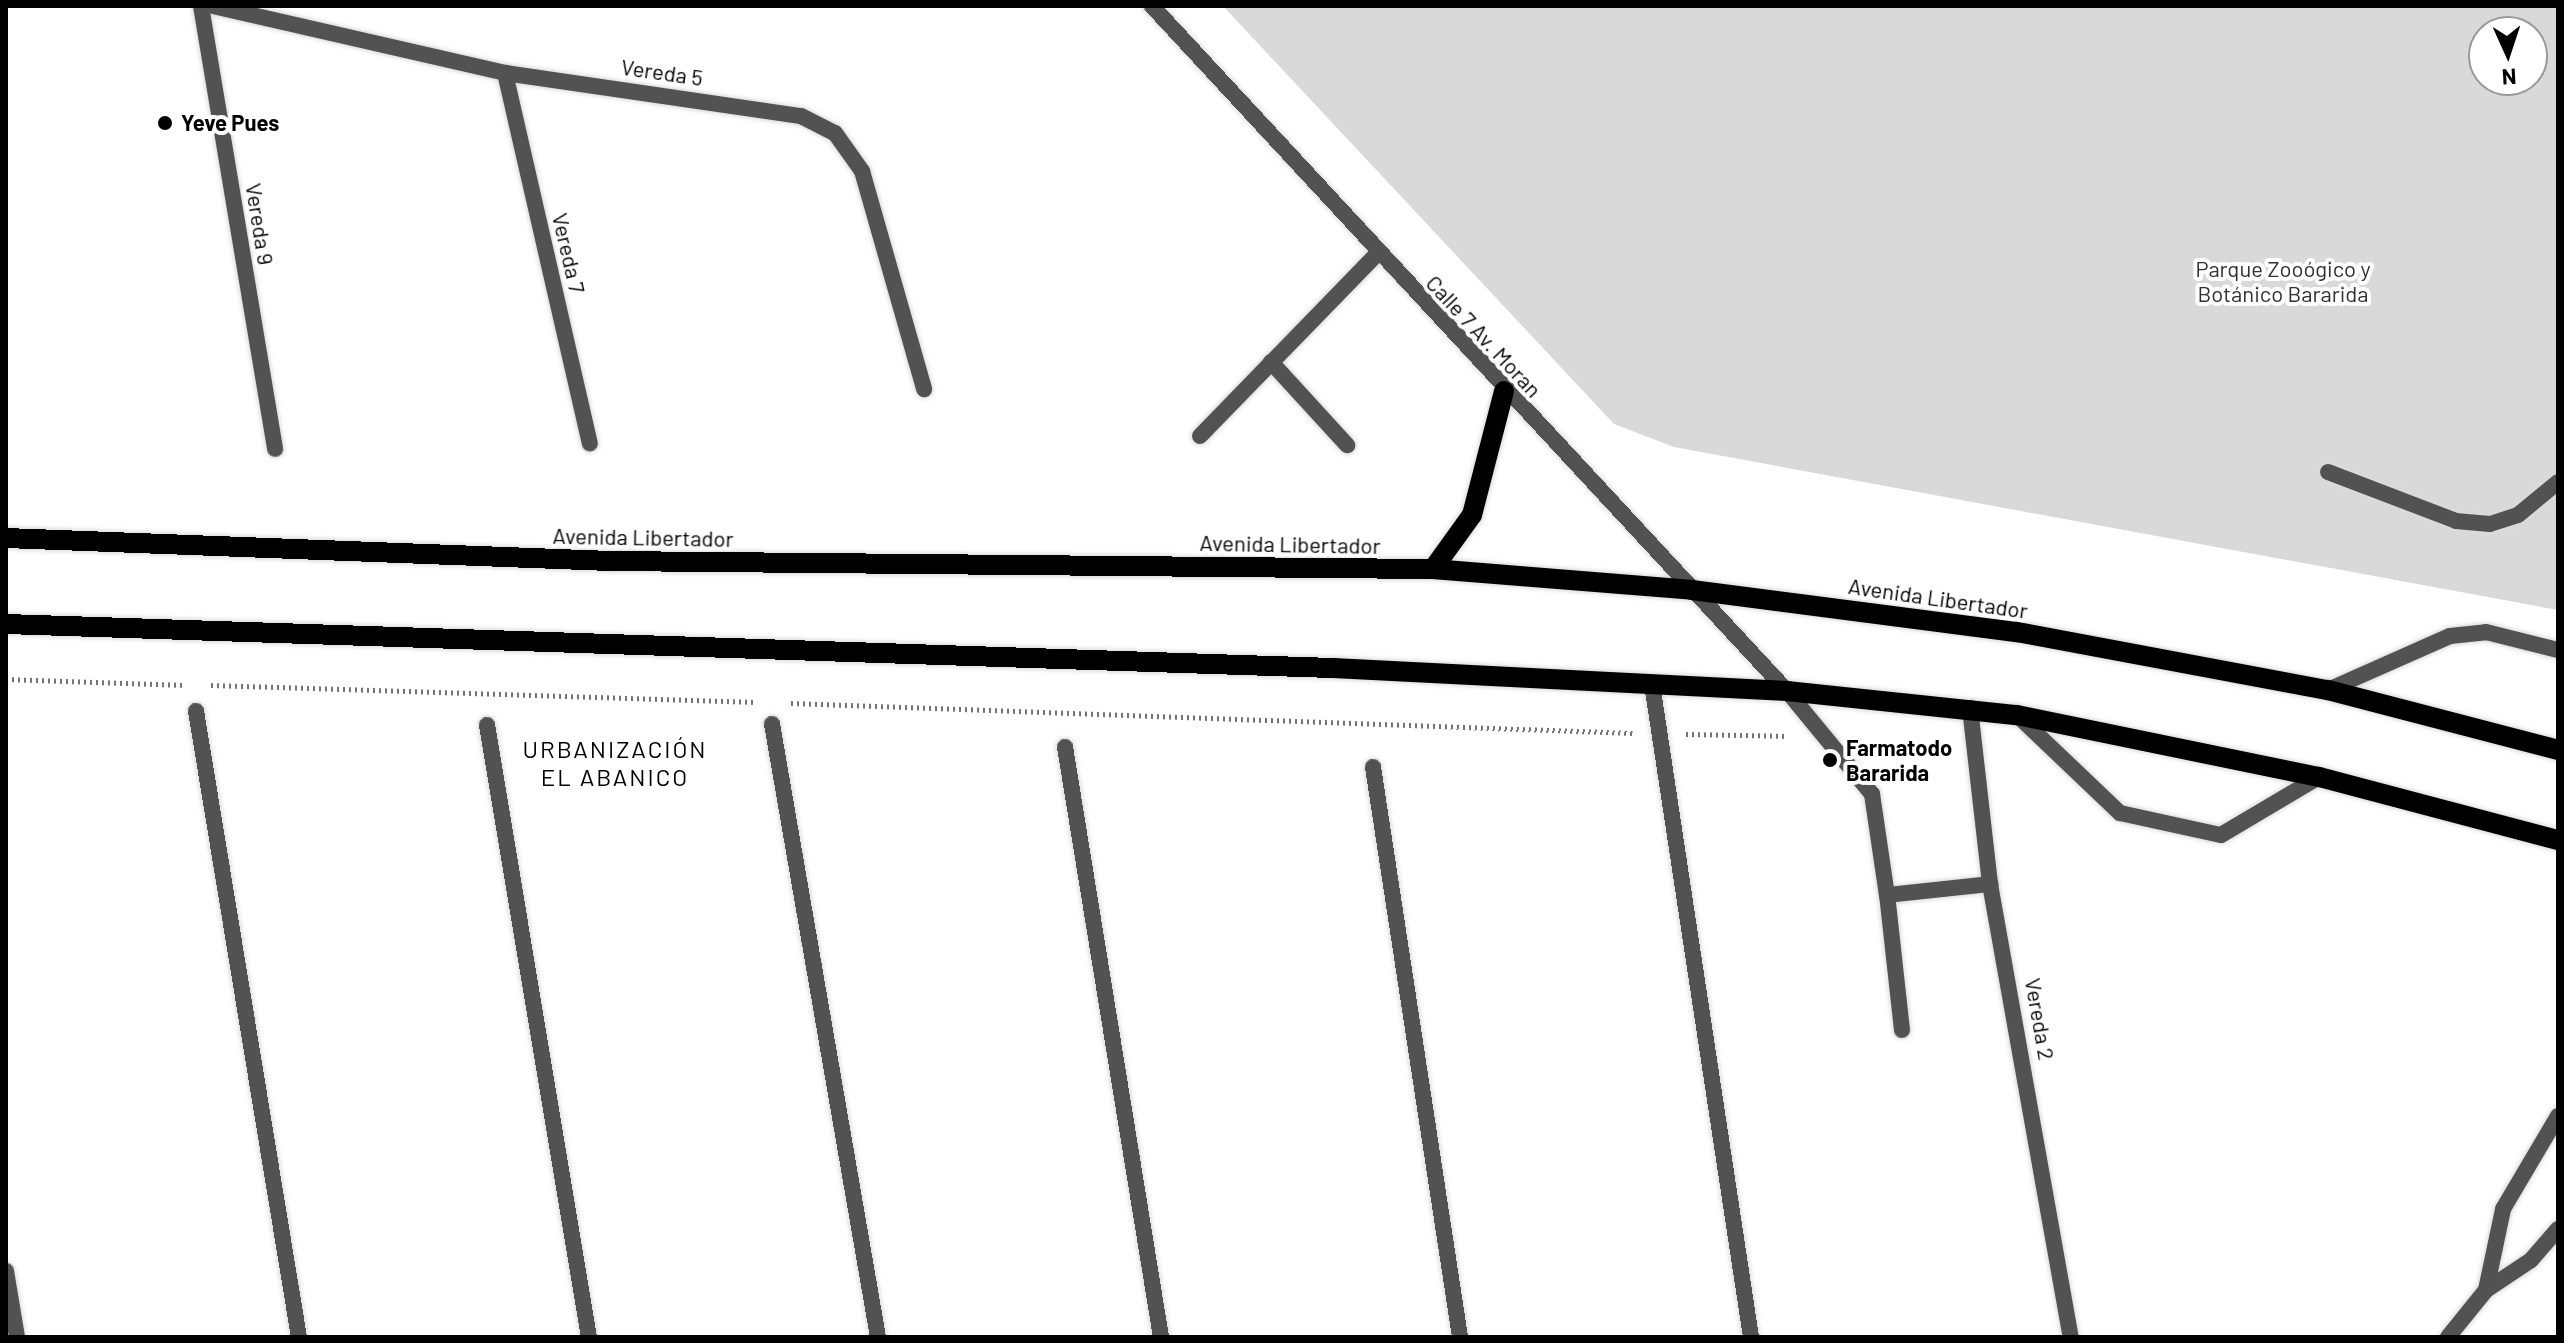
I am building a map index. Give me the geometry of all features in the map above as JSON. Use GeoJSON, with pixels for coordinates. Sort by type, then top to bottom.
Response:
{"type":"FeatureCollection","features":[{"type":"Feature","properties":{"kind":"main road"},"geometry":{"type":"LineString","coordinates":[[1433,569],[1472,515],[1504,391]]}},
{"type":"Feature","properties":{"kind":"main road","name":"Avenida Libertador"},"geometry":{"type":"LineString","coordinates":[[6,538],[609,561],[1433,569],[1692,590],[2017,632],[2328,690],[2558,750]]}},
{"type":"Feature","properties":{"kind":"main road"},"geometry":{"type":"LineString","coordinates":[[6,624],[1333,668],[1787,691],[2017,715],[2319,777],[2558,840]]}},
{"type":"Feature","properties":{"kind":"street","name":"Vereda 9"},"geometry":{"type":"LineString","coordinates":[[201,6],[275,449]]}},
{"type":"Feature","properties":{"kind":"street","name":"Vereda 5"},"geometry":{"type":"LineString","coordinates":[[213,6],[505,73],[801,116],[835,133],[862,171],[924,389]]}},
{"type":"Feature","properties":{"kind":"street","name":"Calle 7 Av. Moran"},"geometry":{"type":"LineString","coordinates":[[1152,6],[1504,391],[1787,691],[1872,794],[1902,1030]]}},
{"type":"Feature","properties":{"kind":"street","name":"Vereda 7"},"geometry":{"type":"LineString","coordinates":[[505,73],[590,443]]}},
{"type":"Feature","properties":{"kind":"street"},"geometry":{"type":"LineString","coordinates":[[1200,436],[1378,253]]}},
{"type":"Feature","properties":{"kind":"street"},"geometry":{"type":"LineString","coordinates":[[1271,362],[1347,445]]}},
{"type":"Feature","properties":{"kind":"street"},"geometry":{"type":"LineString","coordinates":[[2328,472],[2456,521],[2490,524],[2518,515],[2558,482]]}},
{"type":"Feature","properties":{"kind":"street"},"geometry":{"type":"LineString","coordinates":[[2328,690],[2450,636],[2486,632],[2558,650]]}},
{"type":"Feature","properties":{"kind":"street"},"geometry":{"type":"LineString","coordinates":[[1652,684],[1751,1337]]}},
{"type":"Feature","properties":{"kind":"street","name":"Vereda 2"},"geometry":{"type":"LineString","coordinates":[[1970,708],[1990,884],[2071,1337]]}},
{"type":"Feature","properties":{"kind":"street"},"geometry":{"type":"LineString","coordinates":[[196,711],[299,1337]]}},
{"type":"Feature","properties":{"kind":"street"},"geometry":{"type":"LineString","coordinates":[[2017,715],[2120,813],[2221,835],[2319,777]]}},
{"type":"Feature","properties":{"kind":"street"},"geometry":{"type":"LineString","coordinates":[[772,724],[878,1337]]}},
{"type":"Feature","properties":{"kind":"street"},"geometry":{"type":"LineString","coordinates":[[487,725],[589,1337]]}},
{"type":"Feature","properties":{"kind":"street"},"geometry":{"type":"LineString","coordinates":[[1065,747],[1161,1337]]}},
{"type":"Feature","properties":{"kind":"street"},"geometry":{"type":"LineString","coordinates":[[1373,767],[1460,1337]]}},
{"type":"Feature","properties":{"kind":"street"},"geometry":{"type":"LineString","coordinates":[[1887,895],[1990,884]]}},
{"type":"Feature","properties":{"kind":"street"},"geometry":{"type":"LineString","coordinates":[[2486,1290],[2503,1209],[2558,1116]]}},
{"type":"Feature","properties":{"kind":"street"},"geometry":{"type":"LineString","coordinates":[[2448,1337],[2486,1290],[2531,1260],[2558,1229]]}},
{"type":"Feature","properties":{"kind":"street"},"geometry":{"type":"LineString","coordinates":[[6,1271],[17,1337]]}},
{"type":"Feature","properties":{"kind":"path"},"geometry":{"type":"LineString","coordinates":[[6,679],[764,702]]}},
{"type":"Feature","properties":{"kind":"path"},"geometry":{"type":"LineString","coordinates":[[776,703],[1786,738],[1787,691]]}},
{"type":"Feature","properties":{"kind":"green space","name":"Parque Zooógico y Botánico Bararida"},"geometry":{"type":"Polygon","coordinates":[[[1223,6],[2558,6],[2558,610],[1674,447],[1614,424],[1223,6]]]}},
{"type":"Feature","properties":{"kind":"place","name":"Yeve Pues"},"geometry":{"type":"Point","coordinates":[165,123]}},
{"type":"Feature","properties":{"kind":"place","name":"Farmatodo Bararida"},"geometry":{"type":"Point","coordinates":[1830,760]}},
{"type":"Feature","properties":{"kind":"district","name":"URBANIZACIÓN EL ABANICO"},"geometry":{"type":"Point","coordinates":[615,763]}}]}
